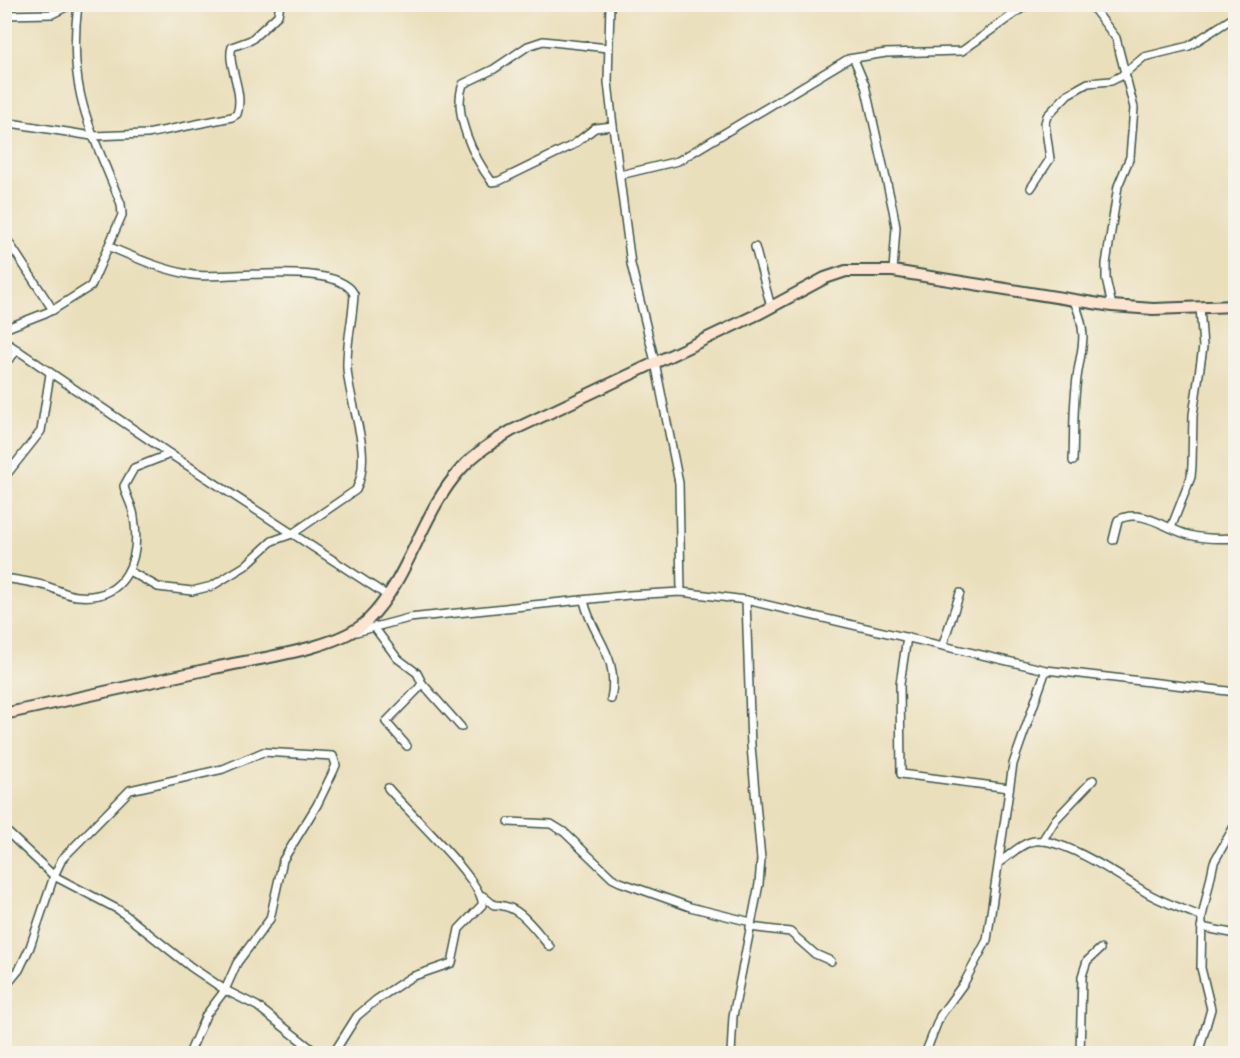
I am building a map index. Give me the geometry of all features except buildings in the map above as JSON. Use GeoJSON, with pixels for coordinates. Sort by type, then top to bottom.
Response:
{"type":"FeatureCollection","features":[{"type":"Feature","properties":{"kind":"main road"},"geometry":{"type":"LineString","coordinates":[[4,714],[300,649],[350,634],[370,619],[388,596],[441,497],[460,470],[484,448],[512,431],[771,307],[825,278],[846,271],[893,272],[1112,306],[1153,309],[1236,306]]}},
{"type":"Feature","properties":{"kind":"street"},"geometry":{"type":"LineString","coordinates":[[4,15],[52,14],[72,4]]}},
{"type":"Feature","properties":{"kind":"street"},"geometry":{"type":"LineString","coordinates":[[4,329],[53,310],[91,286],[120,224],[122,209],[92,136],[78,91],[74,63],[78,4]]}},
{"type":"Feature","properties":{"kind":"street"},"geometry":{"type":"LineString","coordinates":[[4,122],[92,136],[147,134],[201,124],[237,114],[238,88],[230,51],[232,47],[255,36],[278,15],[280,4]]}},
{"type":"Feature","properties":{"kind":"street"},"geometry":{"type":"LineString","coordinates":[[610,4],[608,48],[613,126],[631,264],[656,362],[679,483],[681,592]]}},
{"type":"Feature","properties":{"kind":"street"},"geometry":{"type":"LineString","coordinates":[[620,175],[678,161],[776,105],[844,61],[886,53],[962,51],[1028,4]]}},
{"type":"Feature","properties":{"kind":"street"},"geometry":{"type":"LineString","coordinates":[[1090,4],[1116,38],[1126,72],[1135,124],[1130,157],[1118,186],[1108,249],[1106,279],[1112,306]]}},
{"type":"Feature","properties":{"kind":"street"},"geometry":{"type":"LineString","coordinates":[[1030,188],[1046,169],[1050,159],[1045,123],[1054,108],[1079,87],[1111,81],[1144,57],[1189,46],[1236,16]]}},
{"type":"Feature","properties":{"kind":"street"},"geometry":{"type":"LineString","coordinates":[[608,48],[560,41],[543,41],[528,46],[494,69],[463,84],[460,92],[461,113],[483,170],[492,182],[499,182],[573,145],[594,129],[613,126]]}},
{"type":"Feature","properties":{"kind":"street"},"geometry":{"type":"LineString","coordinates":[[854,59],[865,85],[893,210],[896,227],[893,272]]}},
{"type":"Feature","properties":{"kind":"street"},"geometry":{"type":"LineString","coordinates":[[4,235],[53,310]]}},
{"type":"Feature","properties":{"kind":"street"},"geometry":{"type":"LineString","coordinates":[[110,247],[150,265],[198,276],[229,273],[310,275],[343,282],[351,288],[354,306],[347,351],[347,370],[359,432],[359,483],[356,490],[292,534],[272,541],[230,576],[212,586],[192,591],[158,587],[129,571]]}},
{"type":"Feature","properties":{"kind":"street"},"geometry":{"type":"LineString","coordinates":[[755,247],[771,307]]}},
{"type":"Feature","properties":{"kind":"street"},"geometry":{"type":"LineString","coordinates":[[1073,462],[1076,385],[1084,341],[1084,328],[1074,301]]}},
{"type":"Feature","properties":{"kind":"street"},"geometry":{"type":"LineString","coordinates":[[1171,528],[1191,477],[1194,408],[1203,355],[1200,307]]}},
{"type":"Feature","properties":{"kind":"street"},"geometry":{"type":"LineString","coordinates":[[4,341],[170,454],[388,596]]}},
{"type":"Feature","properties":{"kind":"street"},"geometry":{"type":"LineString","coordinates":[[4,364],[18,351]]}},
{"type":"Feature","properties":{"kind":"street"},"geometry":{"type":"LineString","coordinates":[[4,478],[41,431],[50,374]]}},
{"type":"Feature","properties":{"kind":"street"},"geometry":{"type":"LineString","coordinates":[[4,578],[44,585],[74,596],[90,597],[111,592],[129,571],[135,545],[135,525],[124,486],[134,468],[170,454]]}},
{"type":"Feature","properties":{"kind":"street"},"geometry":{"type":"LineString","coordinates":[[1113,540],[1118,520],[1124,517],[1151,520],[1208,538],[1236,538]]}},
{"type":"Feature","properties":{"kind":"street"},"geometry":{"type":"LineString","coordinates":[[350,634],[409,618],[681,592],[746,600],[943,644],[981,657],[1046,670],[1236,692]]}},
{"type":"Feature","properties":{"kind":"street"},"geometry":{"type":"LineString","coordinates":[[943,644],[960,593]]}},
{"type":"Feature","properties":{"kind":"street"},"geometry":{"type":"LineString","coordinates":[[731,1053],[733,1016],[751,925],[760,859],[751,757],[746,600]]}},
{"type":"Feature","properties":{"kind":"street"},"geometry":{"type":"LineString","coordinates":[[584,601],[587,614],[611,660],[614,671],[611,699]]}},
{"type":"Feature","properties":{"kind":"street"},"geometry":{"type":"LineString","coordinates":[[374,627],[397,658],[417,673],[422,683],[461,727]]}},
{"type":"Feature","properties":{"kind":"street"},"geometry":{"type":"LineString","coordinates":[[907,637],[900,684],[901,774],[1009,788]]}},
{"type":"Feature","properties":{"kind":"street"},"geometry":{"type":"LineString","coordinates":[[925,1053],[940,1016],[964,983],[987,940],[1013,764],[1046,670]]}},
{"type":"Feature","properties":{"kind":"street"},"geometry":{"type":"LineString","coordinates":[[407,746],[386,722],[422,683]]}},
{"type":"Feature","properties":{"kind":"street"},"geometry":{"type":"LineString","coordinates":[[4,988],[30,947],[62,859],[130,790],[223,769],[263,752],[333,756],[336,765],[333,772],[317,805],[283,860],[270,920],[245,949],[225,990],[206,1015],[189,1053]]}},
{"type":"Feature","properties":{"kind":"street"},"geometry":{"type":"LineString","coordinates":[[1042,842],[1056,819],[1093,780]]}},
{"type":"Feature","properties":{"kind":"street"},"geometry":{"type":"LineString","coordinates":[[388,788],[463,869],[483,896],[494,905],[505,904],[517,910],[550,947]]}},
{"type":"Feature","properties":{"kind":"street"},"geometry":{"type":"LineString","coordinates":[[509,822],[551,824],[564,832],[612,878],[620,882],[690,908],[790,933],[815,954],[831,961]]}},
{"type":"Feature","properties":{"kind":"street"},"geometry":{"type":"LineString","coordinates":[[1198,1053],[1212,1009],[1201,968],[1202,917],[1214,862],[1236,823]]}},
{"type":"Feature","properties":{"kind":"street"},"geometry":{"type":"LineString","coordinates":[[4,829],[54,876],[119,910],[225,990],[257,1006],[318,1053]]}},
{"type":"Feature","properties":{"kind":"street"},"geometry":{"type":"LineString","coordinates":[[1000,862],[1024,845],[1033,841],[1042,842],[1076,853],[1159,899],[1202,917]]}},
{"type":"Feature","properties":{"kind":"street"},"geometry":{"type":"LineString","coordinates":[[333,1053],[357,1016],[376,1000],[411,977],[453,963],[459,929],[482,905],[483,896]]}},
{"type":"Feature","properties":{"kind":"street"},"geometry":{"type":"LineString","coordinates":[[1201,927],[1236,934]]}},
{"type":"Feature","properties":{"kind":"street"},"geometry":{"type":"LineString","coordinates":[[1080,1053],[1084,968],[1100,949]]}}]}
